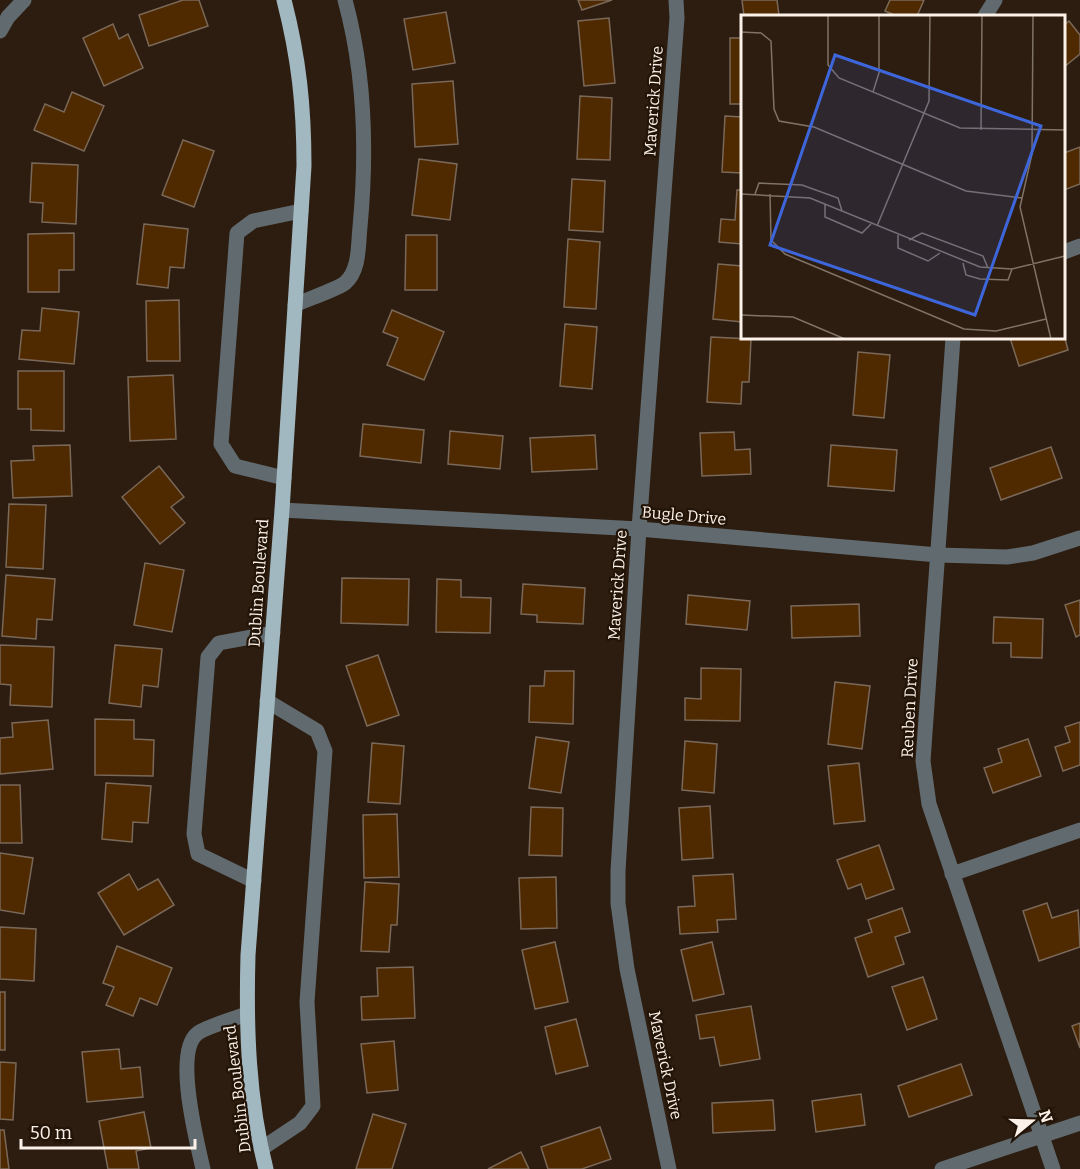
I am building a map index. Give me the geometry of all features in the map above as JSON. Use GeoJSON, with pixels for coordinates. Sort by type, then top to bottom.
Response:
{"type":"FeatureCollection","features":[{"type":"Feature","properties":{"kind":"main road","name":"Dublin Boulevard"},"geometry":{"type":"LineString","coordinates":[[266,1169],[254,1106],[246,1014],[248,955],[282,510],[301,211],[304,120],[300,74],[284,0]]}},
{"type":"Feature","properties":{"kind":"street"},"geometry":{"type":"LineString","coordinates":[[0,31],[8,17],[24,0]]}},
{"type":"Feature","properties":{"kind":"street"},"geometry":{"type":"LineString","coordinates":[[295,305],[345,283],[357,265],[364,182],[363,113],[357,57],[345,0]]}},
{"type":"Feature","properties":{"kind":"street","name":"Maverick Drive"},"geometry":{"type":"LineString","coordinates":[[669,1169],[627,969],[618,903],[639,529],[675,42],[676,0]]}},
{"type":"Feature","properties":{"kind":"street"},"geometry":{"type":"LineString","coordinates":[[986,15],[995,0]]}},
{"type":"Feature","properties":{"kind":"street"},"geometry":{"type":"LineString","coordinates":[[284,478],[235,466],[221,444],[237,233],[254,221],[301,211]]}},
{"type":"Feature","properties":{"kind":"street"},"geometry":{"type":"LineString","coordinates":[[1065,252],[1080,246]]}},
{"type":"Feature","properties":{"kind":"street","name":"Reuben Drive"},"geometry":{"type":"LineString","coordinates":[[953,339],[923,760],[929,804],[1053,1169]]}},
{"type":"Feature","properties":{"kind":"street","name":"Bugle Drive"},"geometry":{"type":"LineString","coordinates":[[282,510],[639,529],[938,555],[1007,557],[1033,553],[1080,538]]}},
{"type":"Feature","properties":{"kind":"street"},"geometry":{"type":"LineString","coordinates":[[254,880],[198,854],[194,834],[208,657],[219,643],[273,633]]}},
{"type":"Feature","properties":{"kind":"street"},"geometry":{"type":"LineString","coordinates":[[261,1149],[300,1123],[313,1106],[307,1002],[325,751],[317,731],[267,701]]}},
{"type":"Feature","properties":{"kind":"street"},"geometry":{"type":"LineString","coordinates":[[952,874],[1080,830]]}},
{"type":"Feature","properties":{"kind":"street"},"geometry":{"type":"LineString","coordinates":[[203,1169],[194,1129],[186,1066],[188,1049],[197,1034],[246,1014]]}},
{"type":"Feature","properties":{"kind":"street"},"geometry":{"type":"LineString","coordinates":[[942,1169],[1080,1123]]}},
{"type":"Feature","properties":{"kind":"building"},"geometry":{"type":"Polygon","coordinates":[[[183,0],[199,0],[208,26],[149,46],[139,15],[183,0]]]}},
{"type":"Feature","properties":{"kind":"building"},"geometry":{"type":"Polygon","coordinates":[[[578,0],[612,0],[582,10],[578,0]]]}},
{"type":"Feature","properties":{"kind":"building"},"geometry":{"type":"Polygon","coordinates":[[[742,0],[777,0],[779,15],[744,15],[742,0]]]}},
{"type":"Feature","properties":{"kind":"building"},"geometry":{"type":"Polygon","coordinates":[[[890,0],[924,0],[917,15],[895,15],[885,11],[890,0]]]}},
{"type":"Feature","properties":{"kind":"building"},"geometry":{"type":"Polygon","coordinates":[[[446,12],[455,63],[413,70],[404,19],[446,12]]]}},
{"type":"Feature","properties":{"kind":"building"},"geometry":{"type":"Polygon","coordinates":[[[609,18],[615,83],[584,86],[578,21],[609,18]]]}},
{"type":"Feature","properties":{"kind":"building"},"geometry":{"type":"Polygon","coordinates":[[[1069,21],[1080,35],[1080,54],[1065,66],[1065,24],[1069,21]]]}},
{"type":"Feature","properties":{"kind":"building"},"geometry":{"type":"Polygon","coordinates":[[[113,24],[119,39],[128,34],[143,68],[104,86],[83,38],[113,24]]]}},
{"type":"Feature","properties":{"kind":"building"},"geometry":{"type":"Polygon","coordinates":[[[730,38],[741,38],[741,104],[730,104],[730,38]]]}},
{"type":"Feature","properties":{"kind":"building"},"geometry":{"type":"Polygon","coordinates":[[[453,81],[458,144],[415,147],[412,84],[453,81]]]}},
{"type":"Feature","properties":{"kind":"building"},"geometry":{"type":"Polygon","coordinates":[[[72,92],[104,106],[84,151],[34,130],[45,104],[64,112],[72,92]]]}},
{"type":"Feature","properties":{"kind":"building"},"geometry":{"type":"Polygon","coordinates":[[[580,96],[612,98],[610,160],[577,159],[580,96]]]}},
{"type":"Feature","properties":{"kind":"building"},"geometry":{"type":"Polygon","coordinates":[[[725,116],[741,117],[741,173],[722,172],[725,116]]]}},
{"type":"Feature","properties":{"kind":"building"},"geometry":{"type":"Polygon","coordinates":[[[183,140],[214,151],[194,207],[162,195],[183,140]]]}},
{"type":"Feature","properties":{"kind":"building"},"geometry":{"type":"Polygon","coordinates":[[[1080,147],[1080,184],[1065,190],[1065,153],[1080,147]]]}},
{"type":"Feature","properties":{"kind":"building"},"geometry":{"type":"Polygon","coordinates":[[[419,159],[457,164],[450,220],[412,215],[419,159]]]}},
{"type":"Feature","properties":{"kind":"building"},"geometry":{"type":"Polygon","coordinates":[[[32,163],[78,165],[76,224],[42,222],[43,203],[30,202],[32,163]]]}},
{"type":"Feature","properties":{"kind":"building"},"geometry":{"type":"Polygon","coordinates":[[[572,179],[605,181],[603,232],[569,230],[572,179]]]}},
{"type":"Feature","properties":{"kind":"building"},"geometry":{"type":"Polygon","coordinates":[[[737,190],[741,190],[741,244],[719,242],[721,219],[735,220],[737,190]]]}},
{"type":"Feature","properties":{"kind":"building"},"geometry":{"type":"Polygon","coordinates":[[[144,224],[188,229],[184,268],[170,267],[168,288],[137,284],[144,224]]]}},
{"type":"Feature","properties":{"kind":"building"},"geometry":{"type":"Polygon","coordinates":[[[74,233],[74,270],[59,270],[59,292],[28,292],[28,234],[74,233]]]}},
{"type":"Feature","properties":{"kind":"building"},"geometry":{"type":"Polygon","coordinates":[[[406,235],[437,235],[437,290],[405,290],[406,235]]]}},
{"type":"Feature","properties":{"kind":"building"},"geometry":{"type":"Polygon","coordinates":[[[568,239],[600,242],[596,309],[564,307],[568,239]]]}},
{"type":"Feature","properties":{"kind":"building"},"geometry":{"type":"Polygon","coordinates":[[[718,264],[741,266],[741,322],[713,319],[718,264]]]}},
{"type":"Feature","properties":{"kind":"building"},"geometry":{"type":"Polygon","coordinates":[[[179,300],[180,361],[147,361],[146,301],[179,300]]]}},
{"type":"Feature","properties":{"kind":"building"},"geometry":{"type":"Polygon","coordinates":[[[42,308],[79,312],[74,364],[19,359],[22,330],[40,331],[42,308]]]}},
{"type":"Feature","properties":{"kind":"building"},"geometry":{"type":"Polygon","coordinates":[[[392,310],[444,332],[424,380],[387,365],[398,338],[383,332],[392,310]]]}},
{"type":"Feature","properties":{"kind":"building"},"geometry":{"type":"Polygon","coordinates":[[[565,324],[597,327],[592,389],[560,386],[565,324]]]}},
{"type":"Feature","properties":{"kind":"building"},"geometry":{"type":"Polygon","coordinates":[[[711,337],[751,339],[749,382],[742,382],[741,404],[707,402],[711,337]]]}},
{"type":"Feature","properties":{"kind":"building"},"geometry":{"type":"Polygon","coordinates":[[[1010,339],[1065,339],[1068,350],[1019,366],[1010,339]]]}},
{"type":"Feature","properties":{"kind":"building"},"geometry":{"type":"Polygon","coordinates":[[[858,352],[890,355],[884,418],[853,415],[858,352]]]}},
{"type":"Feature","properties":{"kind":"building"},"geometry":{"type":"Polygon","coordinates":[[[18,371],[64,371],[64,431],[31,430],[31,409],[18,409],[18,371]]]}},
{"type":"Feature","properties":{"kind":"building"},"geometry":{"type":"Polygon","coordinates":[[[173,375],[176,439],[130,441],[128,377],[173,375]]]}},
{"type":"Feature","properties":{"kind":"building"},"geometry":{"type":"Polygon","coordinates":[[[363,424],[424,430],[421,463],[360,456],[363,424]]]}},
{"type":"Feature","properties":{"kind":"building"},"geometry":{"type":"Polygon","coordinates":[[[450,431],[503,436],[500,469],[448,464],[450,431]]]}},
{"type":"Feature","properties":{"kind":"building"},"geometry":{"type":"Polygon","coordinates":[[[734,432],[735,450],[750,449],[751,474],[702,476],[700,433],[734,432]]]}},
{"type":"Feature","properties":{"kind":"building"},"geometry":{"type":"Polygon","coordinates":[[[595,435],[597,469],[532,472],[530,438],[595,435]]]}},
{"type":"Feature","properties":{"kind":"building"},"geometry":{"type":"Polygon","coordinates":[[[70,445],[72,496],[13,498],[11,461],[34,460],[33,446],[70,445]]]}},
{"type":"Feature","properties":{"kind":"building"},"geometry":{"type":"Polygon","coordinates":[[[831,445],[897,450],[894,491],[828,486],[831,445]]]}},
{"type":"Feature","properties":{"kind":"building"},"geometry":{"type":"Polygon","coordinates":[[[1051,447],[1062,478],[1001,500],[990,468],[1051,447]]]}},
{"type":"Feature","properties":{"kind":"building"},"geometry":{"type":"Polygon","coordinates":[[[159,466],[184,497],[171,507],[185,523],[160,544],[122,497],[159,466]]]}},
{"type":"Feature","properties":{"kind":"building"},"geometry":{"type":"Polygon","coordinates":[[[9,504],[46,505],[43,569],[6,567],[9,504]]]}},
{"type":"Feature","properties":{"kind":"building"},"geometry":{"type":"Polygon","coordinates":[[[145,563],[184,570],[172,632],[134,625],[145,563]]]}},
{"type":"Feature","properties":{"kind":"building"},"geometry":{"type":"Polygon","coordinates":[[[6,575],[55,579],[52,620],[37,619],[36,639],[2,636],[6,575]]]}},
{"type":"Feature","properties":{"kind":"building"},"geometry":{"type":"Polygon","coordinates":[[[342,578],[409,579],[408,625],[341,623],[342,578]]]}},
{"type":"Feature","properties":{"kind":"building"},"geometry":{"type":"Polygon","coordinates":[[[437,579],[461,580],[461,597],[491,598],[490,633],[436,632],[437,579]]]}},
{"type":"Feature","properties":{"kind":"building"},"geometry":{"type":"Polygon","coordinates":[[[523,584],[585,588],[583,624],[537,622],[537,615],[521,614],[523,584]]]}},
{"type":"Feature","properties":{"kind":"building"},"geometry":{"type":"Polygon","coordinates":[[[688,595],[750,601],[747,630],[686,624],[688,595]]]}},
{"type":"Feature","properties":{"kind":"building"},"geometry":{"type":"Polygon","coordinates":[[[1080,600],[1080,635],[1076,637],[1065,605],[1080,600]]]}},
{"type":"Feature","properties":{"kind":"building"},"geometry":{"type":"Polygon","coordinates":[[[859,604],[860,636],[792,638],[791,606],[859,604]]]}},
{"type":"Feature","properties":{"kind":"building"},"geometry":{"type":"Polygon","coordinates":[[[994,617],[1043,619],[1042,658],[1011,657],[1011,643],[993,643],[994,617]]]}},
{"type":"Feature","properties":{"kind":"building"},"geometry":{"type":"Polygon","coordinates":[[[0,645],[54,647],[52,707],[10,705],[11,685],[0,684],[0,645]]]}},
{"type":"Feature","properties":{"kind":"building"},"geometry":{"type":"Polygon","coordinates":[[[115,645],[162,649],[158,687],[143,685],[141,707],[109,703],[115,645]]]}},
{"type":"Feature","properties":{"kind":"building"},"geometry":{"type":"Polygon","coordinates":[[[378,655],[399,715],[367,726],[346,666],[378,655]]]}},
{"type":"Feature","properties":{"kind":"building"},"geometry":{"type":"Polygon","coordinates":[[[701,668],[741,669],[740,721],[685,720],[685,698],[701,699],[701,668]]]}},
{"type":"Feature","properties":{"kind":"building"},"geometry":{"type":"Polygon","coordinates":[[[545,671],[574,671],[573,724],[529,722],[530,686],[544,686],[545,671]]]}},
{"type":"Feature","properties":{"kind":"building"},"geometry":{"type":"Polygon","coordinates":[[[835,682],[870,686],[862,749],[828,744],[835,682]]]}},
{"type":"Feature","properties":{"kind":"building"},"geometry":{"type":"Polygon","coordinates":[[[95,719],[134,720],[134,739],[154,740],[153,776],[95,775],[95,719]]]}},
{"type":"Feature","properties":{"kind":"building"},"geometry":{"type":"Polygon","coordinates":[[[48,720],[53,769],[0,774],[0,738],[13,737],[12,723],[48,720]]]}},
{"type":"Feature","properties":{"kind":"building"},"geometry":{"type":"Polygon","coordinates":[[[1080,722],[1080,765],[1063,771],[1055,747],[1070,742],[1065,727],[1080,722]]]}},
{"type":"Feature","properties":{"kind":"building"},"geometry":{"type":"Polygon","coordinates":[[[536,737],[569,742],[561,793],[529,788],[536,737]]]}},
{"type":"Feature","properties":{"kind":"building"},"geometry":{"type":"Polygon","coordinates":[[[1028,739],[1041,776],[993,793],[984,768],[1002,762],[998,749],[1028,739]]]}},
{"type":"Feature","properties":{"kind":"building"},"geometry":{"type":"Polygon","coordinates":[[[685,741],[717,744],[714,793],[682,790],[685,741]]]}},
{"type":"Feature","properties":{"kind":"building"},"geometry":{"type":"Polygon","coordinates":[[[372,743],[404,746],[400,804],[368,802],[372,743]]]}},
{"type":"Feature","properties":{"kind":"building"},"geometry":{"type":"Polygon","coordinates":[[[859,763],[865,821],[834,824],[828,766],[859,763]]]}},
{"type":"Feature","properties":{"kind":"building"},"geometry":{"type":"Polygon","coordinates":[[[106,783],[151,786],[148,823],[133,822],[132,842],[102,839],[106,783]]]}},
{"type":"Feature","properties":{"kind":"building"},"geometry":{"type":"Polygon","coordinates":[[[0,785],[20,785],[22,843],[0,843],[0,785]]]}},
{"type":"Feature","properties":{"kind":"building"},"geometry":{"type":"Polygon","coordinates":[[[710,806],[713,858],[682,860],[679,808],[710,806]]]}},
{"type":"Feature","properties":{"kind":"building"},"geometry":{"type":"Polygon","coordinates":[[[531,807],[563,808],[562,856],[529,855],[531,807]]]}},
{"type":"Feature","properties":{"kind":"building"},"geometry":{"type":"Polygon","coordinates":[[[397,814],[399,877],[364,878],[363,815],[397,814]]]}},
{"type":"Feature","properties":{"kind":"building"},"geometry":{"type":"Polygon","coordinates":[[[879,845],[894,889],[866,899],[861,884],[848,889],[837,860],[879,845]]]}},
{"type":"Feature","properties":{"kind":"building"},"geometry":{"type":"Polygon","coordinates":[[[0,853],[33,858],[24,914],[0,910],[0,853]]]}},
{"type":"Feature","properties":{"kind":"building"},"geometry":{"type":"Polygon","coordinates":[[[129,874],[138,890],[158,879],[174,905],[124,935],[98,893],[129,874]]]}},
{"type":"Feature","properties":{"kind":"building"},"geometry":{"type":"Polygon","coordinates":[[[733,874],[736,919],[717,920],[718,932],[680,934],[678,907],[695,906],[693,876],[733,874]]]}},
{"type":"Feature","properties":{"kind":"building"},"geometry":{"type":"Polygon","coordinates":[[[556,877],[557,928],[521,929],[519,878],[556,877]]]}},
{"type":"Feature","properties":{"kind":"building"},"geometry":{"type":"Polygon","coordinates":[[[365,882],[399,884],[397,925],[391,925],[389,952],[361,951],[365,882]]]}},
{"type":"Feature","properties":{"kind":"building"},"geometry":{"type":"Polygon","coordinates":[[[1047,903],[1052,918],[1078,910],[1080,947],[1039,961],[1023,911],[1047,903]]]}},
{"type":"Feature","properties":{"kind":"building"},"geometry":{"type":"Polygon","coordinates":[[[902,908],[910,932],[895,937],[904,964],[868,977],[855,938],[872,932],[868,920],[902,908]]]}},
{"type":"Feature","properties":{"kind":"building"},"geometry":{"type":"Polygon","coordinates":[[[0,927],[36,929],[34,981],[0,979],[0,927]]]}},
{"type":"Feature","properties":{"kind":"building"},"geometry":{"type":"Polygon","coordinates":[[[555,942],[568,1002],[535,1009],[522,950],[555,942]]]}},
{"type":"Feature","properties":{"kind":"building"},"geometry":{"type":"Polygon","coordinates":[[[712,942],[724,994],[693,1001],[681,950],[712,942]]]}},
{"type":"Feature","properties":{"kind":"building"},"geometry":{"type":"Polygon","coordinates":[[[117,946],[172,968],[157,1005],[140,998],[133,1016],[106,1005],[114,987],[103,983],[117,946]]]}},
{"type":"Feature","properties":{"kind":"building"},"geometry":{"type":"Polygon","coordinates":[[[413,967],[415,1018],[362,1020],[361,997],[378,996],[377,968],[413,967]]]}},
{"type":"Feature","properties":{"kind":"building"},"geometry":{"type":"Polygon","coordinates":[[[923,977],[937,1019],[907,1030],[892,987],[923,977]]]}},
{"type":"Feature","properties":{"kind":"building"},"geometry":{"type":"Polygon","coordinates":[[[0,992],[5,992],[5,1050],[0,1050],[0,992]]]}},
{"type":"Feature","properties":{"kind":"building"},"geometry":{"type":"Polygon","coordinates":[[[751,1006],[760,1059],[720,1066],[714,1037],[700,1039],[696,1015],[751,1006]]]}},
{"type":"Feature","properties":{"kind":"building"},"geometry":{"type":"Polygon","coordinates":[[[576,1019],[588,1066],[556,1074],[545,1027],[576,1019]]]}},
{"type":"Feature","properties":{"kind":"building"},"geometry":{"type":"Polygon","coordinates":[[[1080,1023],[1080,1048],[1072,1026],[1080,1023]]]}},
{"type":"Feature","properties":{"kind":"building"},"geometry":{"type":"Polygon","coordinates":[[[394,1041],[398,1090],[367,1093],[361,1044],[394,1041]]]}},
{"type":"Feature","properties":{"kind":"building"},"geometry":{"type":"Polygon","coordinates":[[[119,1049],[121,1069],[140,1067],[143,1097],[87,1102],[82,1052],[119,1049]]]}},
{"type":"Feature","properties":{"kind":"building"},"geometry":{"type":"Polygon","coordinates":[[[0,1062],[16,1063],[13,1120],[0,1119],[0,1062]]]}},
{"type":"Feature","properties":{"kind":"building"},"geometry":{"type":"Polygon","coordinates":[[[961,1064],[972,1095],[909,1117],[898,1086],[961,1064]]]}},
{"type":"Feature","properties":{"kind":"building"},"geometry":{"type":"Polygon","coordinates":[[[861,1094],[865,1125],[816,1132],[812,1101],[861,1094]]]}},
{"type":"Feature","properties":{"kind":"building"},"geometry":{"type":"Polygon","coordinates":[[[773,1100],[775,1130],[713,1133],[712,1103],[773,1100]]]}},
{"type":"Feature","properties":{"kind":"building"},"geometry":{"type":"Polygon","coordinates":[[[144,1112],[151,1148],[136,1151],[139,1169],[108,1169],[99,1121],[144,1112]]]}},
{"type":"Feature","properties":{"kind":"building"},"geometry":{"type":"Polygon","coordinates":[[[373,1114],[406,1124],[392,1169],[356,1169],[373,1114]]]}},
{"type":"Feature","properties":{"kind":"building"},"geometry":{"type":"Polygon","coordinates":[[[600,1127],[611,1159],[582,1169],[548,1169],[541,1147],[600,1127]]]}},
{"type":"Feature","properties":{"kind":"building"},"geometry":{"type":"Polygon","coordinates":[[[0,1130],[4,1130],[9,1169],[0,1169],[0,1130]]]}},
{"type":"Feature","properties":{"kind":"building"},"geometry":{"type":"Polygon","coordinates":[[[521,1152],[529,1169],[488,1169],[521,1152]]]}}]}
